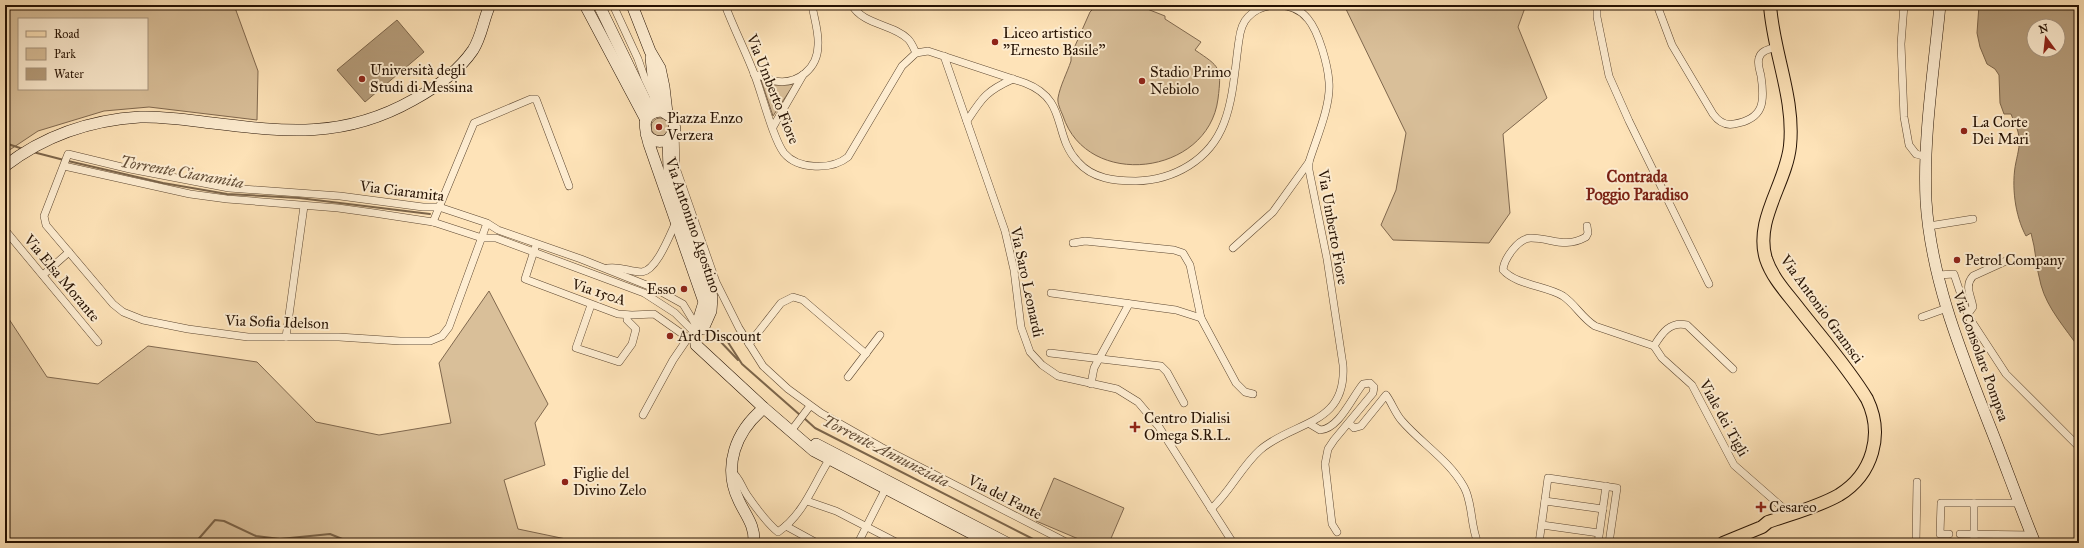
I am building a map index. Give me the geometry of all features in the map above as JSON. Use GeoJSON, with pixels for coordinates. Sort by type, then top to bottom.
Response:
{"type":"FeatureCollection","features":[{"type":"Feature","properties":{"kind":"main road"},"geometry":{"type":"LineString","coordinates":[[482,32],[490,5]]}},
{"type":"Feature","properties":{"kind":"main road"},"geometry":{"type":"LineString","coordinates":[[5,166],[32,147],[63,133],[105,122],[149,117],[289,131],[322,129],[358,123],[408,103],[431,90],[457,69],[474,49],[498,5]]}},
{"type":"Feature","properties":{"kind":"main road"},"geometry":{"type":"LineString","coordinates":[[599,5],[645,100],[658,110],[675,122],[675,130],[668,140],[664,142],[653,141],[646,134],[644,129],[658,110],[662,76],[650,51],[632,5]]}},
{"type":"Feature","properties":{"kind":"main road","name":"Via Antonio Gramsci"},"geometry":{"type":"LineString","coordinates":[[1723,543],[1768,522],[1835,497],[1852,485],[1870,459],[1875,444],[1876,429],[1871,406],[1863,392],[1778,281],[1766,259],[1763,239],[1765,226],[1786,163],[1791,138],[1789,111],[1776,47],[1770,5]]}},
{"type":"Feature","properties":{"kind":"main road","name":"Via Consolare Pompea"},"geometry":{"type":"LineString","coordinates":[[1940,5],[1927,157],[1926,200],[1929,226],[1938,275],[1958,345],[2033,539]]}},
{"type":"Feature","properties":{"kind":"main road"},"geometry":{"type":"LineString","coordinates":[[586,6],[658,110]]}},
{"type":"Feature","properties":{"kind":"main road"},"geometry":{"type":"LineString","coordinates":[[650,51],[658,110]]}},
{"type":"Feature","properties":{"kind":"main road","name":"Via Antonino Agostino"},"geometry":{"type":"LineString","coordinates":[[646,134],[704,302],[695,334]]}},
{"type":"Feature","properties":{"kind":"main road","name":"Via Antonino Agostino"},"geometry":{"type":"LineString","coordinates":[[668,140],[668,170],[712,296],[712,306],[695,334]]}},
{"type":"Feature","properties":{"kind":"main road"},"geometry":{"type":"LineString","coordinates":[[695,334],[703,340],[709,356],[764,408],[795,431],[887,486],[990,543]]}},
{"type":"Feature","properties":{"kind":"main road"},"geometry":{"type":"LineString","coordinates":[[754,543],[752,525],[737,497],[731,471],[733,453],[740,435],[749,422],[764,408]]}},
{"type":"Feature","properties":{"kind":"main road"},"geometry":{"type":"LineString","coordinates":[[795,431],[814,451],[829,460],[1007,543]]}},
{"type":"Feature","properties":{"kind":"main road","name":"Via Antonio Gramsci"},"geometry":{"type":"LineString","coordinates":[[1716,543],[1733,533],[1759,523],[1768,522]]}},
{"type":"Feature","properties":{"kind":"street"},"geometry":{"type":"LineString","coordinates":[[613,5],[644,74],[658,110]]}},
{"type":"Feature","properties":{"kind":"street"},"geometry":{"type":"LineString","coordinates":[[772,127],[803,75],[813,64],[818,52],[818,36],[812,5]]}},
{"type":"Feature","properties":{"kind":"street"},"geometry":{"type":"LineString","coordinates":[[852,5],[854,10],[864,17],[903,35],[909,40],[916,53]]}},
{"type":"Feature","properties":{"kind":"street"},"geometry":{"type":"LineString","coordinates":[[1597,5],[1597,17],[1609,76],[1632,128],[1709,284]]}},
{"type":"Feature","properties":{"kind":"street"},"geometry":{"type":"LineString","coordinates":[[1657,5],[1672,45],[1713,114],[1717,120],[1723,123],[1731,125],[1748,120],[1760,110],[1764,96],[1759,65],[1760,56],[1765,50],[1776,47]]}},
{"type":"Feature","properties":{"kind":"street"},"geometry":{"type":"LineString","coordinates":[[1904,5],[1901,51],[1904,117],[1909,145],[1916,154],[1927,157]]}},
{"type":"Feature","properties":{"kind":"street","name":"Via Umberto Fiore"},"geometry":{"type":"LineString","coordinates":[[725,7],[754,74],[780,147],[794,161],[821,166],[832,166],[843,161],[853,152],[902,66],[916,53],[928,51],[1013,79],[1040,90],[1050,99],[1072,154],[1088,172],[1102,177],[1120,180],[1146,180],[1164,177],[1180,171],[1195,161],[1210,147],[1219,133],[1229,105],[1240,33],[1248,17],[1254,12],[1269,6],[1291,7],[1305,15],[1313,26],[1329,80],[1327,101],[1309,162],[1310,179],[1327,260],[1344,371],[1342,386],[1336,400],[1326,412],[1310,424],[1261,449],[1247,463],[1211,509]]}},
{"type":"Feature","properties":{"kind":"street","name":"Via Saro Leonardi"},"geometry":{"type":"LineString","coordinates":[[944,56],[1005,232],[1014,270],[1021,327],[1026,345],[1035,359],[1049,371],[1067,379],[1124,392],[1145,408],[1159,427],[1233,543]]}},
{"type":"Feature","properties":{"kind":"street"},"geometry":{"type":"LineString","coordinates":[[644,74],[654,82]]}},
{"type":"Feature","properties":{"kind":"street"},"geometry":{"type":"LineString","coordinates":[[754,74],[781,81],[792,80],[803,75]]}},
{"type":"Feature","properties":{"kind":"street"},"geometry":{"type":"LineString","coordinates":[[967,121],[986,94],[996,87],[1013,79]]}},
{"type":"Feature","properties":{"kind":"street"},"geometry":{"type":"LineString","coordinates":[[433,222],[475,121],[531,99],[536,100],[570,186]]}},
{"type":"Feature","properties":{"kind":"street","name":"Via del Fante"},"geometry":{"type":"LineString","coordinates":[[675,130],[676,168],[716,282],[726,304],[763,366],[808,408],[1068,543]]}},
{"type":"Feature","properties":{"kind":"street","name":"Via Sofia Idelson"},"geometry":{"type":"LineString","coordinates":[[68,154],[44,216],[46,225],[113,304],[133,316],[188,329],[248,337],[339,337],[406,342],[424,342],[436,339],[449,327],[453,318],[487,223]]}},
{"type":"Feature","properties":{"kind":"street","name":"Via Ciaramita"},"geometry":{"type":"LineString","coordinates":[[68,154],[193,182],[229,188],[340,196],[423,207],[439,207],[487,223],[498,230],[606,268],[654,288],[687,308]]}},
{"type":"Feature","properties":{"kind":"street"},"geometry":{"type":"LineString","coordinates":[[1233,248],[1273,212],[1309,162]]}},
{"type":"Feature","properties":{"kind":"street","name":"Via Ciaramita"},"geometry":{"type":"LineString","coordinates":[[64,166],[190,194],[277,204],[345,209],[433,222],[482,238],[496,238],[644,293],[682,319],[695,334]]}},
{"type":"Feature","properties":{"kind":"street"},"geometry":{"type":"LineString","coordinates":[[277,192],[277,204]]}},
{"type":"Feature","properties":{"kind":"street"},"geometry":{"type":"LineString","coordinates":[[286,337],[304,206]]}},
{"type":"Feature","properties":{"kind":"street"},"geometry":{"type":"LineString","coordinates":[[1929,226],[1973,219]]}},
{"type":"Feature","properties":{"kind":"street"},"geometry":{"type":"LineString","coordinates":[[606,268],[618,267],[642,272],[651,268],[676,222]]}},
{"type":"Feature","properties":{"kind":"street"},"geometry":{"type":"LineString","coordinates":[[1587,226],[1588,233],[1586,237],[1571,242],[1561,244],[1531,238],[1526,239],[1512,251],[1503,270],[1525,282],[1563,296],[1587,321],[1595,326],[1654,346],[1666,329],[1677,324],[1687,325],[1732,369]]}},
{"type":"Feature","properties":{"kind":"street","name":"Via Elsa Morante"},"geometry":{"type":"LineString","coordinates":[[5,230],[98,342]]}},
{"type":"Feature","properties":{"kind":"street"},"geometry":{"type":"LineString","coordinates":[[1073,243],[1085,241],[1174,250],[1183,253],[1190,265],[1202,318],[1236,383],[1245,392],[1253,394]]}},
{"type":"Feature","properties":{"kind":"street"},"geometry":{"type":"LineString","coordinates":[[534,252],[536,243]]}},
{"type":"Feature","properties":{"kind":"street"},"geometry":{"type":"LineString","coordinates":[[43,275],[69,252]]}},
{"type":"Feature","properties":{"kind":"street","name":"Via 150A"},"geometry":{"type":"LineString","coordinates":[[534,252],[526,279],[591,305],[627,315],[654,314],[695,334]]}},
{"type":"Feature","properties":{"kind":"street"},"geometry":{"type":"LineString","coordinates":[[1968,314],[1974,307],[1967,286],[1969,281],[1973,276],[2006,261]]}},
{"type":"Feature","properties":{"kind":"street"},"geometry":{"type":"LineString","coordinates":[[1938,275],[1954,274],[1968,314],[2006,374],[2079,447]]}},
{"type":"Feature","properties":{"kind":"street"},"geometry":{"type":"LineString","coordinates":[[708,285],[726,304]]}},
{"type":"Feature","properties":{"kind":"street"},"geometry":{"type":"LineString","coordinates":[[1051,293],[1176,310],[1202,318]]}},
{"type":"Feature","properties":{"kind":"street"},"geometry":{"type":"LineString","coordinates":[[749,344],[781,303],[793,297],[803,300],[866,354]]}},
{"type":"Feature","properties":{"kind":"street"},"geometry":{"type":"LineString","coordinates":[[643,415],[673,360],[695,334],[687,308],[698,308],[704,302]]}},
{"type":"Feature","properties":{"kind":"street"},"geometry":{"type":"LineString","coordinates":[[1091,384],[1094,368],[1129,304]]}},
{"type":"Feature","properties":{"kind":"street"},"geometry":{"type":"LineString","coordinates":[[591,305],[576,348],[619,362],[632,344],[636,329],[627,320],[627,315]]}},
{"type":"Feature","properties":{"kind":"street"},"geometry":{"type":"LineString","coordinates":[[1922,317],[1947,308]]}},
{"type":"Feature","properties":{"kind":"street"},"geometry":{"type":"LineString","coordinates":[[848,377],[880,335]]}},
{"type":"Feature","properties":{"kind":"street","name":"Viale dei Tigli"},"geometry":{"type":"LineString","coordinates":[[1654,346],[1662,358],[1692,385],[1734,465],[1790,514]]}},
{"type":"Feature","properties":{"kind":"street"},"geometry":{"type":"LineString","coordinates":[[1050,353],[1161,366],[1167,372],[1184,403]]}},
{"type":"Feature","properties":{"kind":"street"},"geometry":{"type":"LineString","coordinates":[[1310,424],[1320,430],[1327,428],[1347,408],[1363,384],[1373,384],[1373,393],[1334,440],[1326,456],[1332,524],[1337,532]]}},
{"type":"Feature","properties":{"kind":"street"},"geometry":{"type":"LineString","coordinates":[[1349,423],[1354,428],[1361,426],[1384,396],[1387,395],[1402,421],[1451,467],[1464,486],[1468,495],[1473,529],[1478,543]]}},
{"type":"Feature","properties":{"kind":"street"},"geometry":{"type":"LineString","coordinates":[[795,431],[808,408]]}},
{"type":"Feature","properties":{"kind":"street"},"geometry":{"type":"LineString","coordinates":[[731,471],[738,477],[746,493],[770,525],[778,532],[786,526],[807,501],[829,460]]}},
{"type":"Feature","properties":{"kind":"street"},"geometry":{"type":"LineString","coordinates":[[1539,543],[1548,478],[1617,488],[1609,543]]}},
{"type":"Feature","properties":{"kind":"street"},"geometry":{"type":"LineString","coordinates":[[1916,543],[1917,482]]}},
{"type":"Feature","properties":{"kind":"street"},"geometry":{"type":"LineString","coordinates":[[858,543],[887,486]]}},
{"type":"Feature","properties":{"kind":"street"},"geometry":{"type":"LineString","coordinates":[[1598,543],[1606,486]]}},
{"type":"Feature","properties":{"kind":"street"},"geometry":{"type":"LineString","coordinates":[[807,501],[836,511],[898,543]]}},
{"type":"Feature","properties":{"kind":"street"},"geometry":{"type":"LineString","coordinates":[[1545,501],[1603,509]]}},
{"type":"Feature","properties":{"kind":"street"},"geometry":{"type":"LineString","coordinates":[[1949,534],[1940,534],[1941,503],[2020,503]]}},
{"type":"Feature","properties":{"kind":"street"},"geometry":{"type":"LineString","coordinates":[[1974,503],[1974,543]]}},
{"type":"Feature","properties":{"kind":"street"},"geometry":{"type":"LineString","coordinates":[[1542,525],[1600,534]]}},
{"type":"Feature","properties":{"kind":"street"},"geometry":{"type":"LineString","coordinates":[[786,526],[817,543]]}},
{"type":"Feature","properties":{"kind":"street"},"geometry":{"type":"LineString","coordinates":[[1960,534],[2033,539]]}},
{"type":"Feature","properties":{"kind":"green space"},"geometry":{"type":"Polygon","coordinates":[[[5,5],[234,5],[258,71],[257,120],[149,107],[104,111],[38,131],[5,153],[5,5]]]}},
{"type":"Feature","properties":{"kind":"green space","name":"Stadio Primo Nebiolo"},"geometry":{"type":"Polygon","coordinates":[[[1097,5],[1137,5],[1165,16],[1165,19],[1201,42],[1195,50],[1210,60],[1217,69],[1220,80],[1218,99],[1209,125],[1193,145],[1171,158],[1146,164],[1120,163],[1096,155],[1076,140],[1063,116],[1058,100],[1060,89],[1071,61],[1071,55],[1090,12],[1097,5]]]}},
{"type":"Feature","properties":{"kind":"green space"},"geometry":{"type":"Polygon","coordinates":[[[1344,5],[1526,5],[1518,27],[1547,98],[1503,134],[1510,213],[1489,243],[1393,240],[1381,225],[1396,190],[1406,133],[1344,5]]]}},
{"type":"Feature","properties":{"kind":"green space"},"geometry":{"type":"Polygon","coordinates":[[[761,80],[775,85],[794,84],[773,116],[761,80]]]}},
{"type":"Feature","properties":{"kind":"green space"},"geometry":{"type":"Polygon","coordinates":[[[660,118],[666,121],[669,127],[666,133],[660,136],[654,133],[651,127],[654,121],[660,118]]]}},
{"type":"Feature","properties":{"kind":"green space"},"geometry":{"type":"Polygon","coordinates":[[[489,291],[548,404],[535,423],[545,465],[504,480],[518,529],[585,543],[5,543],[5,313],[47,377],[98,384],[148,346],[257,362],[316,422],[379,435],[451,423],[439,363],[489,291]]]}},
{"type":"Feature","properties":{"kind":"green space"},"geometry":{"type":"Polygon","coordinates":[[[1054,478],[1124,508],[1109,543],[1088,543],[1036,521],[1054,478]]]}},
{"type":"Feature","properties":{"kind":"water"},"geometry":{"type":"Polygon","coordinates":[[[1979,5],[2079,5],[2079,348],[2057,318],[2044,294],[2039,279],[2031,233],[2026,236],[2019,219],[2015,200],[2014,180],[2019,136],[2011,114],[2004,114],[2000,103],[1999,75],[1995,69],[1987,64],[1980,47],[1977,33],[1979,5]]]}},
{"type":"Feature","properties":{"kind":"water"},"geometry":{"type":"Polygon","coordinates":[[[397,20],[424,52],[365,102],[337,70],[397,20]]]}},
{"type":"Feature","properties":{"kind":"waterway","name":"Torrente Ciaramita"},"geometry":{"type":"LineString","coordinates":[[5,143],[23,149]]}},
{"type":"Feature","properties":{"kind":"waterway","name":"Torrente Ciaramita"},"geometry":{"type":"LineString","coordinates":[[33,152],[64,160]]}},
{"type":"Feature","properties":{"kind":"waterway","name":"Torrente Ciaramita"},"geometry":{"type":"LineString","coordinates":[[68,161],[163,183],[227,194],[299,198],[430,214]]}},
{"type":"Feature","properties":{"kind":"waterway","name":"Torrente Annunziata"},"geometry":{"type":"LineString","coordinates":[[724,336],[742,364],[800,415]]}},
{"type":"Feature","properties":{"kind":"waterway","name":"Torrente Annunziata"},"geometry":{"type":"LineString","coordinates":[[718,339],[738,360]]}},
{"type":"Feature","properties":{"kind":"waterway","name":"Torrente Annunziata"},"geometry":{"type":"LineString","coordinates":[[804,418],[815,428],[1041,543]]}},
{"type":"Feature","properties":{"kind":"waterway"},"geometry":{"type":"LineString","coordinates":[[195,543],[215,520],[224,521],[256,536],[280,539],[330,534],[352,543]]}},
{"type":"Feature","properties":{"kind":"place","name":"Liceo artistico \"Ernesto Basile\""},"geometry":{"type":"Point","coordinates":[995,42]}},
{"type":"Feature","properties":{"kind":"place","name":"Università degli Studi di Messina"},"geometry":{"type":"Point","coordinates":[362,79]}},
{"type":"Feature","properties":{"kind":"place","name":"Stadio Primo Nebiolo"},"geometry":{"type":"Point","coordinates":[1142,81]}},
{"type":"Feature","properties":{"kind":"place","name":"Piazza Enzo Verzera"},"geometry":{"type":"Point","coordinates":[659,127]}},
{"type":"Feature","properties":{"kind":"place","name":"La Corte Dei Mari"},"geometry":{"type":"Point","coordinates":[1964,131]}},
{"type":"Feature","properties":{"kind":"place","name":"Petrol Company"},"geometry":{"type":"Point","coordinates":[1957,260]}},
{"type":"Feature","properties":{"kind":"place","name":"Esso"},"geometry":{"type":"Point","coordinates":[684,289]}},
{"type":"Feature","properties":{"kind":"place","name":"Ard Discount"},"geometry":{"type":"Point","coordinates":[670,336]}},
{"type":"Feature","properties":{"kind":"place","name":"Centro Dialisi Omega S.R.L."},"geometry":{"type":"Point","coordinates":[1135,427]}},
{"type":"Feature","properties":{"kind":"place","name":"Figlie del Divino Zelo"},"geometry":{"type":"Point","coordinates":[565,482]}},
{"type":"Feature","properties":{"kind":"place","name":"Cesareo"},"geometry":{"type":"Point","coordinates":[1761,507]}},
{"type":"Feature","properties":{"kind":"district","name":"Contrada Poggio Paradiso"},"geometry":{"type":"Point","coordinates":[1637,185]}}]}
